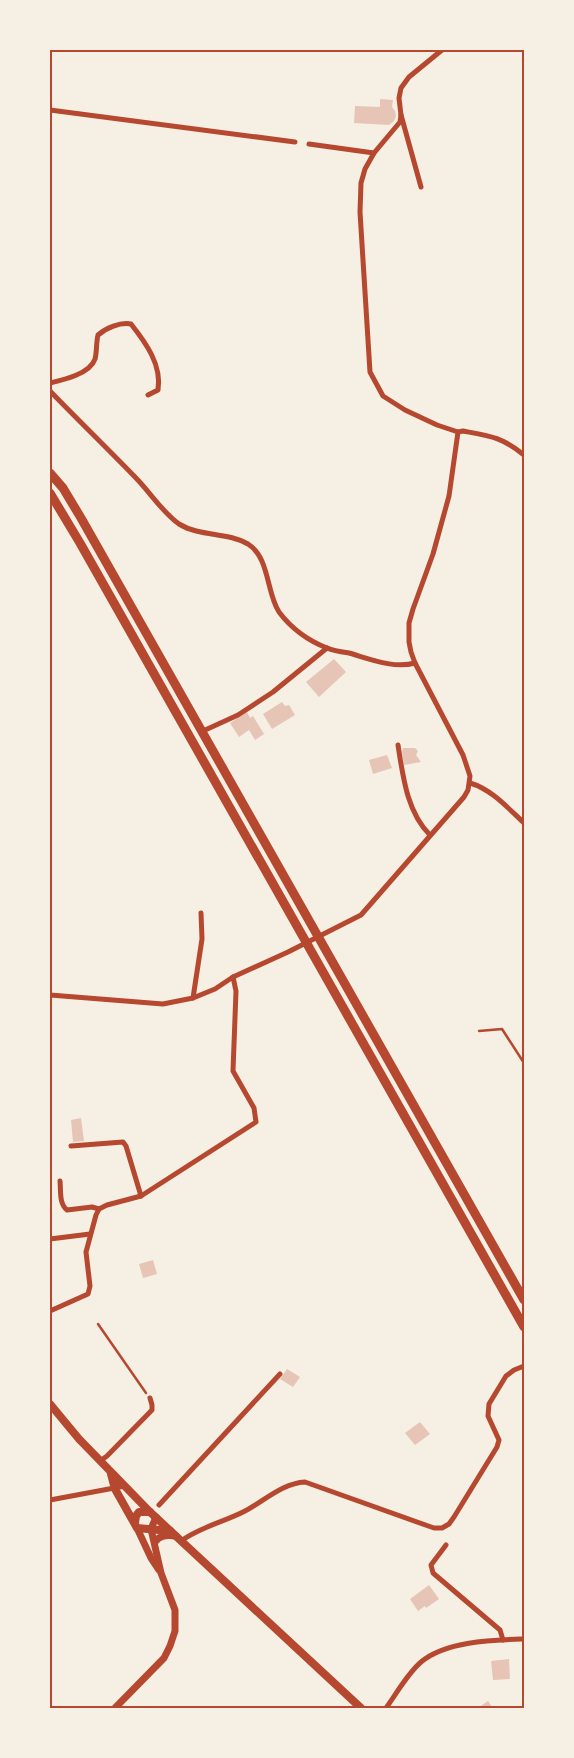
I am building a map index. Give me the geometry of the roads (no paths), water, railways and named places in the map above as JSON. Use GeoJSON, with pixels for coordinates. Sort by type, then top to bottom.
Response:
{"type":"FeatureCollection","features":[{"type":"Feature","properties":{"kind":"main road"},"geometry":{"type":"LineString","coordinates":[[50,473],[81,518],[524,1300]]}},
{"type":"Feature","properties":{"kind":"main road"},"geometry":{"type":"LineString","coordinates":[[50,493],[107,589],[524,1327]]}},
{"type":"Feature","properties":{"kind":"main road"},"geometry":{"type":"LineString","coordinates":[[50,1404],[79,1439],[153,1514],[361,1708]]}},
{"type":"Feature","properties":{"kind":"main road"},"geometry":{"type":"LineString","coordinates":[[111,1472],[115,1489],[136,1526],[176,1536]]}},
{"type":"Feature","properties":{"kind":"main road"},"geometry":{"type":"LineString","coordinates":[[136,1526],[136,1516],[139,1512],[153,1514]]}},
{"type":"Feature","properties":{"kind":"street"},"geometry":{"type":"LineString","coordinates":[[422,187],[401,115],[399,98],[401,88],[410,77],[442,50]]}},
{"type":"Feature","properties":{"kind":"street"},"geometry":{"type":"LineString","coordinates":[[50,110],[295,142]]}},
{"type":"Feature","properties":{"kind":"street"},"geometry":{"type":"LineString","coordinates":[[401,115],[400,122],[374,153],[365,169],[361,182],[362,242],[370,372],[382,396],[405,410],[437,425],[458,432],[463,431],[495,436],[510,443],[524,455]]}},
{"type":"Feature","properties":{"kind":"street"},"geometry":{"type":"LineString","coordinates":[[309,144],[374,153]]}},
{"type":"Feature","properties":{"kind":"street"},"geometry":{"type":"LineString","coordinates":[[50,384],[70,378],[91,365],[95,359],[98,335],[104,330],[125,322],[131,324],[140,335],[152,353],[157,369],[158,390],[148,396]]}},
{"type":"Feature","properties":{"kind":"street"},"geometry":{"type":"LineString","coordinates":[[50,391],[136,478],[169,516],[186,528],[235,539],[248,544],[262,560],[279,611],[296,630],[327,648],[378,662],[404,666],[415,663]]}},
{"type":"Feature","properties":{"kind":"street"},"geometry":{"type":"LineString","coordinates":[[50,995],[163,1004],[194,998],[215,989],[233,978],[361,915],[464,797],[470,783],[470,776],[463,755],[415,663],[409,642],[409,623],[433,554],[449,496],[458,432]]}},
{"type":"Feature","properties":{"kind":"street"},"geometry":{"type":"LineString","coordinates":[[203,731],[238,715],[273,692],[327,648]]}},
{"type":"Feature","properties":{"kind":"street"},"geometry":{"type":"LineString","coordinates":[[398,745],[404,787],[419,823],[430,835]]}},
{"type":"Feature","properties":{"kind":"street"},"geometry":{"type":"LineString","coordinates":[[470,783],[485,790],[524,823]]}},
{"type":"Feature","properties":{"kind":"street"},"geometry":{"type":"LineString","coordinates":[[194,998],[202,939],[200,913]]}},
{"type":"Feature","properties":{"kind":"street"},"geometry":{"type":"LineString","coordinates":[[50,1311],[88,1294],[90,1286],[86,1252],[96,1215],[100,1209],[107,1205],[141,1196],[256,1122],[254,1108],[233,1071],[236,991],[233,978]]}},
{"type":"Feature","properties":{"kind":"street"},"geometry":{"type":"LineString","coordinates":[[71,1146],[123,1142],[126,1146],[141,1196]]}},
{"type":"Feature","properties":{"kind":"street"},"geometry":{"type":"LineString","coordinates":[[60,1181],[64,1208],[67,1210],[92,1207],[100,1209]]}},
{"type":"Feature","properties":{"kind":"street"},"geometry":{"type":"LineString","coordinates":[[50,1239],[90,1234]]}},
{"type":"Feature","properties":{"kind":"street"},"geometry":{"type":"LineString","coordinates":[[155,1542],[158,1538],[165,1535],[176,1536],[193,1532],[244,1512],[286,1486],[304,1482],[415,1522],[434,1528],[442,1528],[449,1524],[454,1517],[500,1440],[488,1416],[489,1404],[506,1376],[524,1366]]}},
{"type":"Feature","properties":{"kind":"street"},"geometry":{"type":"LineString","coordinates":[[158,1505],[280,1374]]}},
{"type":"Feature","properties":{"kind":"street"},"geometry":{"type":"LineString","coordinates":[[100,1461],[108,1456],[152,1410],[150,1398]]}},
{"type":"Feature","properties":{"kind":"street"},"geometry":{"type":"LineString","coordinates":[[50,1500],[125,1486]]}},
{"type":"Feature","properties":{"kind":"street"},"geometry":{"type":"LineString","coordinates":[[115,1708],[164,1658],[173,1638],[176,1623],[175,1610],[161,1573],[151,1529],[153,1514]]}},
{"type":"Feature","properties":{"kind":"street"},"geometry":{"type":"LineString","coordinates":[[136,1526],[151,1558],[161,1573]]}},
{"type":"Feature","properties":{"kind":"street"},"geometry":{"type":"LineString","coordinates":[[446,1545],[431,1565],[433,1573],[500,1630],[503,1640]]}},
{"type":"Feature","properties":{"kind":"street"},"geometry":{"type":"LineString","coordinates":[[386,1708],[414,1668],[434,1654],[458,1646],[524,1639]]}},
{"type":"Feature","properties":{"kind":"lane"},"geometry":{"type":"LineString","coordinates":[[479,1031],[502,1029],[524,1063]]}}]}
